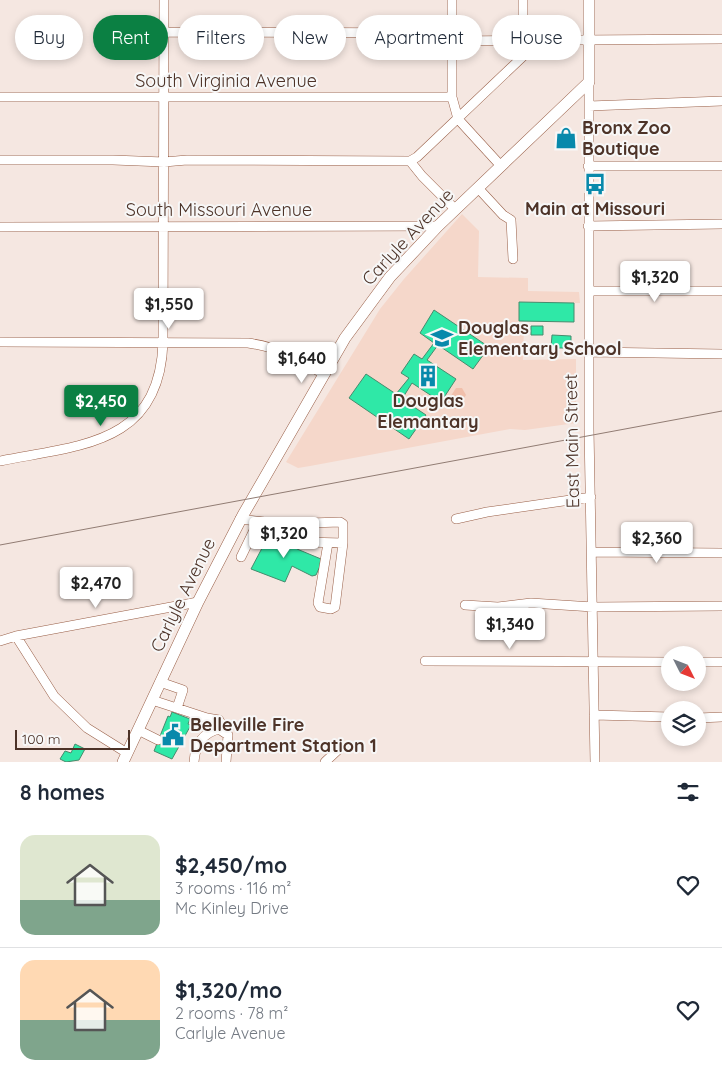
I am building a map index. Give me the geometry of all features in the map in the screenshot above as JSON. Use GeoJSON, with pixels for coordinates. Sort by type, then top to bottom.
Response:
{"type":"FeatureCollection","features":[{"type":"Feature","properties":{"kind":"main road","name":"East Main Street"},"geometry":{"type":"LineString","coordinates":[[589,0],[589,82]]}},
{"type":"Feature","properties":{"kind":"main road","name":"Carlyle Avenue"},"geometry":{"type":"LineString","coordinates":[[125,758],[198,602],[240,519],[345,338],[390,277],[438,226],[589,82]]}},
{"type":"Feature","properties":{"kind":"street"},"geometry":{"type":"LineString","coordinates":[[164,0],[164,15]]}},
{"type":"Feature","properties":{"kind":"street"},"geometry":{"type":"LineString","coordinates":[[452,0],[452,15]]}},
{"type":"Feature","properties":{"kind":"street"},"geometry":{"type":"LineString","coordinates":[[523,0],[523,15]]}},
{"type":"Feature","properties":{"kind":"street"},"geometry":{"type":"LineString","coordinates":[[168,32],[356,35]]}},
{"type":"Feature","properties":{"kind":"street"},"geometry":{"type":"LineString","coordinates":[[581,40],[722,39]]}},
{"type":"Feature","properties":{"kind":"street"},"geometry":{"type":"LineString","coordinates":[[0,460],[98,441],[124,427],[146,404],[155,390],[160,372],[163,342],[163,60]]}},
{"type":"Feature","properties":{"kind":"street"},"geometry":{"type":"LineString","coordinates":[[452,60],[452,97],[458,119],[501,166]]}},
{"type":"Feature","properties":{"kind":"street"},"geometry":{"type":"LineString","coordinates":[[0,160],[164,162],[187,160],[410,160],[417,157],[519,60]]}},
{"type":"Feature","properties":{"kind":"street","name":"East Main Street"},"geometry":{"type":"LineString","coordinates":[[589,82],[589,352],[595,762]]}},
{"type":"Feature","properties":{"kind":"street","name":"South Virginia Avenue"},"geometry":{"type":"LineString","coordinates":[[0,98],[452,97]]}},
{"type":"Feature","properties":{"kind":"street"},"geometry":{"type":"LineString","coordinates":[[589,106],[722,100]]}},
{"type":"Feature","properties":{"kind":"street"},"geometry":{"type":"LineString","coordinates":[[410,160],[422,176],[455,209]]}},
{"type":"Feature","properties":{"kind":"street"},"geometry":{"type":"LineString","coordinates":[[588,166],[722,166]]}},
{"type":"Feature","properties":{"kind":"street"},"geometry":{"type":"LineString","coordinates":[[478,188],[503,215],[511,220],[513,259]]}},
{"type":"Feature","properties":{"kind":"street"},"geometry":{"type":"LineString","coordinates":[[588,226],[722,224]]}},
{"type":"Feature","properties":{"kind":"street","name":"South Missouri Avenue"},"geometry":{"type":"LineString","coordinates":[[0,227],[438,226]]}},
{"type":"Feature","properties":{"kind":"street"},"geometry":{"type":"LineString","coordinates":[[589,291],[722,291]]}},
{"type":"Feature","properties":{"kind":"street"},"geometry":{"type":"LineString","coordinates":[[0,342],[163,342],[264,345],[293,355],[323,374]]}},
{"type":"Feature","properties":{"kind":"street"},"geometry":{"type":"LineString","coordinates":[[589,352],[722,354]]}},
{"type":"Feature","properties":{"kind":"street"},"geometry":{"type":"LineString","coordinates":[[456,519],[487,512],[591,497]]}},
{"type":"Feature","properties":{"kind":"street"},"geometry":{"type":"LineString","coordinates":[[240,519],[281,524],[342,522],[344,526],[343,543],[335,607],[331,610],[320,607],[318,603],[328,543]]}},
{"type":"Feature","properties":{"kind":"street"},"geometry":{"type":"LineString","coordinates":[[241,557],[258,522]]}},
{"type":"Feature","properties":{"kind":"street"},"geometry":{"type":"LineString","coordinates":[[281,524],[304,542],[343,543]]}},
{"type":"Feature","properties":{"kind":"street"},"geometry":{"type":"LineString","coordinates":[[592,552],[722,553]]}},
{"type":"Feature","properties":{"kind":"street"},"geometry":{"type":"LineString","coordinates":[[0,641],[16,636],[198,602]]}},
{"type":"Feature","properties":{"kind":"street"},"geometry":{"type":"LineString","coordinates":[[465,605],[498,607],[531,603],[592,607],[722,606]]}},
{"type":"Feature","properties":{"kind":"street"},"geometry":{"type":"LineString","coordinates":[[16,636],[54,696],[87,728],[125,758]]}},
{"type":"Feature","properties":{"kind":"street"},"geometry":{"type":"LineString","coordinates":[[425,661],[661,662]]}},
{"type":"Feature","properties":{"kind":"street"},"geometry":{"type":"LineString","coordinates":[[706,662],[722,662]]}},
{"type":"Feature","properties":{"kind":"street"},"geometry":{"type":"LineString","coordinates":[[160,682],[184,690],[177,708]]}},
{"type":"Feature","properties":{"kind":"street"},"geometry":{"type":"LineString","coordinates":[[152,700],[219,720],[222,725],[220,729]]}},
{"type":"Feature","properties":{"kind":"street"},"geometry":{"type":"LineString","coordinates":[[594,715],[661,717]]}},
{"type":"Feature","properties":{"kind":"street"},"geometry":{"type":"LineString","coordinates":[[706,718],[722,717]]}},
{"type":"Feature","properties":{"kind":"street"},"geometry":{"type":"LineString","coordinates":[[194,762],[195,748],[199,741],[214,730],[220,729],[228,735],[226,762]]}},
{"type":"Feature","properties":{"kind":"street"},"geometry":{"type":"LineString","coordinates":[[138,730],[158,740]]}},
{"type":"Feature","properties":{"kind":"street"},"geometry":{"type":"LineString","coordinates":[[325,762],[340,748]]}},
{"type":"Feature","properties":{"kind":"shaded area","name":"Douglas Elementary School"},"geometry":{"type":"Polygon","coordinates":[[[462,214],[479,231],[478,277],[528,278],[528,291],[579,292],[580,303],[519,303],[519,323],[524,324],[523,360],[576,359],[576,423],[525,430],[510,429],[298,468],[286,462],[380,309],[462,214]]]}},
{"type":"Feature","properties":{"kind":"shaded area"},"geometry":{"type":"Polygon","coordinates":[[[456,388],[462,388],[466,395],[456,409],[451,409],[447,402],[456,388]]]}},
{"type":"Feature","properties":{"kind":"building"},"geometry":{"type":"Polygon","coordinates":[[[519,302],[574,303],[574,322],[519,321],[519,302]]]}},
{"type":"Feature","properties":{"kind":"building","name":"Douglas Elemantary"},"geometry":{"type":"Polygon","coordinates":[[[434,310],[489,347],[473,369],[438,345],[427,360],[456,379],[441,402],[412,383],[402,399],[426,415],[409,439],[349,398],[366,374],[396,394],[409,378],[401,373],[414,354],[422,359],[434,343],[420,333],[434,310]]]}},
{"type":"Feature","properties":{"kind":"building"},"geometry":{"type":"Polygon","coordinates":[[[531,326],[543,326],[543,335],[531,335],[531,326]]]}},
{"type":"Feature","properties":{"kind":"building"},"geometry":{"type":"Polygon","coordinates":[[[552,335],[571,336],[571,348],[551,348],[552,335]]]}},
{"type":"Feature","properties":{"kind":"building"},"geometry":{"type":"Polygon","coordinates":[[[270,533],[296,546],[297,549],[321,559],[322,562],[316,575],[312,576],[292,566],[285,582],[251,569],[270,533]]]}},
{"type":"Feature","properties":{"kind":"building","name":"Belleville Fire Department Station 1"},"geometry":{"type":"Polygon","coordinates":[[[172,712],[190,719],[188,724],[191,725],[172,759],[154,751],[168,716],[170,717],[172,712]]]}},
{"type":"Feature","properties":{"kind":"building"},"geometry":{"type":"Polygon","coordinates":[[[75,744],[85,749],[79,760],[66,762],[60,759],[65,751],[71,753],[75,744]]]}},
{"type":"Feature","properties":{"kind":"tram line"},"geometry":{"type":"LineString","coordinates":[[0,545],[722,411]]}},
{"type":"Feature","properties":{"kind":"place","name":"Bronx Zoo Boutique"},"geometry":{"type":"Point","coordinates":[566,138]}},
{"type":"Feature","properties":{"kind":"place","name":"Main at Missouri"},"geometry":{"type":"Point","coordinates":[595,184]}},
{"type":"Feature","properties":{"kind":"place","name":"Douglas Elementary School"},"geometry":{"type":"Point","coordinates":[442,338]}},
{"type":"Feature","properties":{"kind":"place","name":"Douglas Elemantary"},"geometry":{"type":"Point","coordinates":[428,376]}},
{"type":"Feature","properties":{"kind":"place","name":"Belleville Fire Department Station 1"},"geometry":{"type":"Point","coordinates":[173,735]}}]}
